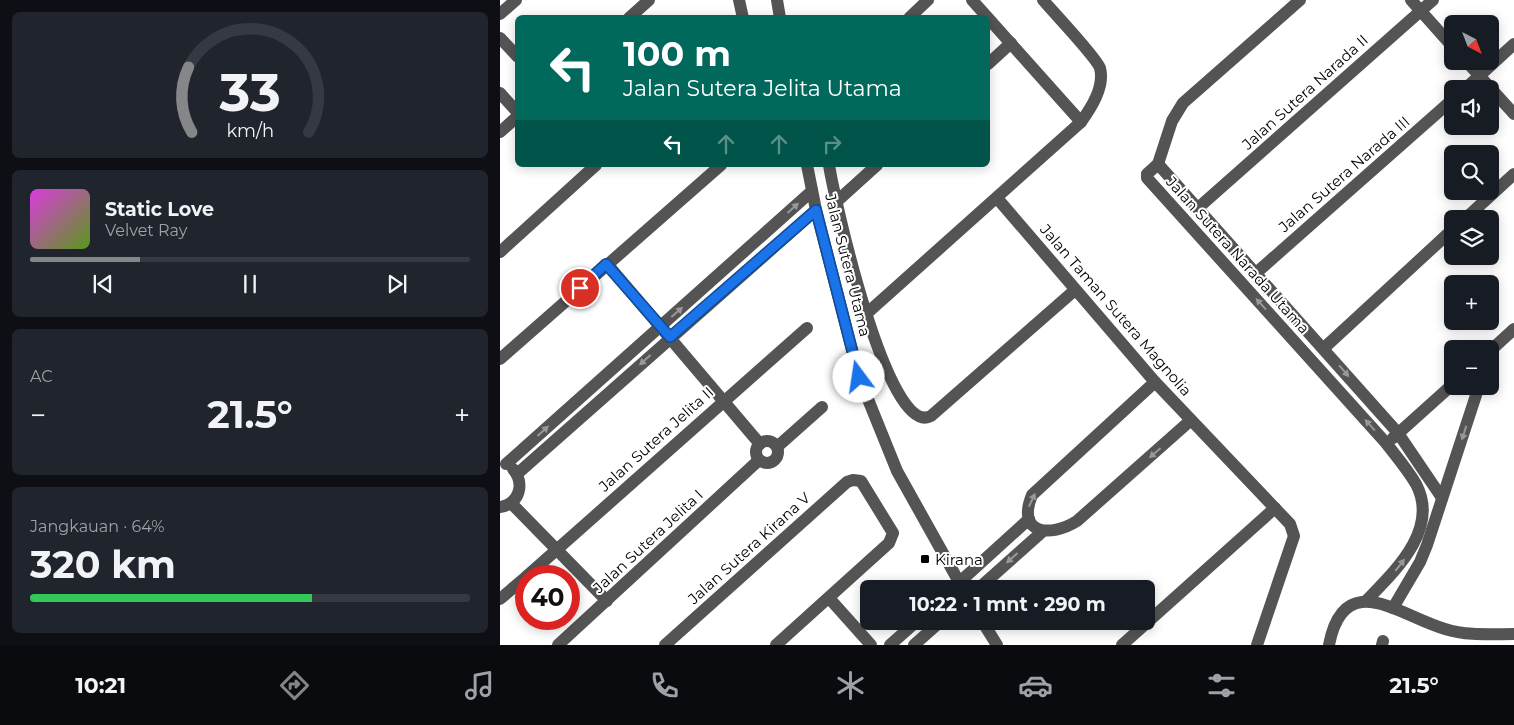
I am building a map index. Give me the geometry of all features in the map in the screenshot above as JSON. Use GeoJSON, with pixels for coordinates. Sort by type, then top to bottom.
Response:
{"type":"FeatureCollection","features":[{"type":"Feature","properties":{"kind":"street"},"geometry":{"type":"LineString","coordinates":[[500,14],[516,0]]}},
{"type":"Feature","properties":{"kind":"street"},"geometry":{"type":"LineString","coordinates":[[632,15],[649,0]]}},
{"type":"Feature","properties":{"kind":"street"},"geometry":{"type":"LineString","coordinates":[[739,0],[742,15]]}},
{"type":"Feature","properties":{"kind":"street"},"geometry":{"type":"LineString","coordinates":[[777,0],[780,15]]}},
{"type":"Feature","properties":{"kind":"street"},"geometry":{"type":"LineString","coordinates":[[912,15],[928,0]]}},
{"type":"Feature","properties":{"kind":"street"},"geometry":{"type":"LineString","coordinates":[[972,0],[986,15]]}},
{"type":"Feature","properties":{"kind":"street"},"geometry":{"type":"LineString","coordinates":[[865,315],[1081,122],[1094,103],[1100,69],[1043,0]]}},
{"type":"Feature","properties":{"kind":"street"},"geometry":{"type":"LineString","coordinates":[[1158,164],[1172,121],[1183,102],[1300,0]]}},
{"type":"Feature","properties":{"kind":"street"},"geometry":{"type":"LineString","coordinates":[[1411,0],[1444,37]]}},
{"type":"Feature","properties":{"kind":"street","name":"Jalan Sutera Narada II"},"geometry":{"type":"LineString","coordinates":[[1198,208],[1433,0]]}},
{"type":"Feature","properties":{"kind":"street"},"geometry":{"type":"LineString","coordinates":[[990,20],[1081,122]]}},
{"type":"Feature","properties":{"kind":"street"},"geometry":{"type":"LineString","coordinates":[[500,38],[515,54]]}},
{"type":"Feature","properties":{"kind":"street"},"geometry":{"type":"LineString","coordinates":[[990,62],[1011,43]]}},
{"type":"Feature","properties":{"kind":"street"},"geometry":{"type":"LineString","coordinates":[[1475,80],[1514,44]]}},
{"type":"Feature","properties":{"kind":"street"},"geometry":{"type":"LineString","coordinates":[[1474,70],[1514,114]]}},
{"type":"Feature","properties":{"kind":"street"},"geometry":{"type":"LineString","coordinates":[[500,94],[515,112]]}},
{"type":"Feature","properties":{"kind":"street","name":"Jalan Sutera Narada III"},"geometry":{"type":"LineString","coordinates":[[1256,273],[1444,107]]}},
{"type":"Feature","properties":{"kind":"street"},"geometry":{"type":"LineString","coordinates":[[500,132],[515,118]]}},
{"type":"Feature","properties":{"kind":"street","name":"Jalan Sutera Narada Utama"},"geometry":{"type":"LineString","coordinates":[[1330,645],[1339,618],[1349,606],[1367,600],[1399,567],[1410,551],[1423,511],[1416,484],[1386,443],[1147,178],[1147,174],[1158,164],[1324,348],[1398,434],[1442,498]]}},
{"type":"Feature","properties":{"kind":"street"},"geometry":{"type":"LineString","coordinates":[[500,252],[592,167]]}},
{"type":"Feature","properties":{"kind":"street"},"geometry":{"type":"LineString","coordinates":[[500,359],[719,167]]}},
{"type":"Feature","properties":{"kind":"street","name":"Jalan Sutera Utama"},"geometry":{"type":"LineString","coordinates":[[807,167],[816,210],[859,377],[897,471],[954,580]]}},
{"type":"Feature","properties":{"kind":"street"},"geometry":{"type":"LineString","coordinates":[[829,167],[835,203],[865,315],[896,388],[906,406],[916,415],[927,418],[1075,290]]}},
{"type":"Feature","properties":{"kind":"street"},"geometry":{"type":"LineString","coordinates":[[835,203],[875,167]]}},
{"type":"Feature","properties":{"kind":"street"},"geometry":{"type":"LineString","coordinates":[[1475,210],[1514,174]]}},
{"type":"Feature","properties":{"kind":"street"},"geometry":{"type":"LineString","coordinates":[[607,601],[557,551],[506,505],[520,486],[517,474],[503,463],[812,192]]}},
{"type":"Feature","properties":{"kind":"street","name":"Jalan Taman Sutera Magnolia"},"geometry":{"type":"LineString","coordinates":[[997,198],[1155,382],[1290,524],[1294,536],[1257,645]]}},
{"type":"Feature","properties":{"kind":"street"},"geometry":{"type":"LineString","coordinates":[[517,474],[816,210]]}},
{"type":"Feature","properties":{"kind":"street"},"geometry":{"type":"LineString","coordinates":[[1324,348],[1444,237]]}},
{"type":"Feature","properties":{"kind":"street"},"geometry":{"type":"LineString","coordinates":[[738,258],[748,271]]}},
{"type":"Feature","properties":{"kind":"street"},"geometry":{"type":"LineString","coordinates":[[606,264],[760,444]]}},
{"type":"Feature","properties":{"kind":"street","name":"Jalan Sutera Jelita II"},"geometry":{"type":"LineString","coordinates":[[541,565],[807,328]]}},
{"type":"Feature","properties":{"kind":"street"},"geometry":{"type":"LineString","coordinates":[[1499,343],[1514,329]]}},
{"type":"Feature","properties":{"kind":"street"},"geometry":{"type":"LineString","coordinates":[[1155,382],[1032,495],[1028,505],[1029,519],[1034,526],[1042,532],[1054,532],[1077,522],[1191,420]]}},
{"type":"Feature","properties":{"kind":"street"},"geometry":{"type":"LineString","coordinates":[[1386,443],[1444,392]]}},
{"type":"Feature","properties":{"kind":"street"},"geometry":{"type":"LineString","coordinates":[[1393,608],[1420,562],[1476,395]]}},
{"type":"Feature","properties":{"kind":"street","name":"Jalan Sutera Jelita I"},"geometry":{"type":"LineString","coordinates":[[558,645],[759,460],[764,463],[774,461],[778,452],[776,447],[822,408]]}},
{"type":"Feature","properties":{"kind":"street"},"geometry":{"type":"LineString","coordinates":[[759,460],[756,455],[756,449],[760,444],[766,441],[776,447]]}},
{"type":"Feature","properties":{"kind":"street","name":"Jalan Sutera Kirana V"},"geometry":{"type":"LineString","coordinates":[[665,645],[847,482],[856,480],[862,482],[893,533],[889,543],[829,598]]}},
{"type":"Feature","properties":{"kind":"street"},"geometry":{"type":"LineString","coordinates":[[1122,645],[1275,508]]}},
{"type":"Feature","properties":{"kind":"street"},"geometry":{"type":"LineString","coordinates":[[965,580],[1029,519]]}},
{"type":"Feature","properties":{"kind":"street"},"geometry":{"type":"LineString","coordinates":[[988,580],[1042,532]]}},
{"type":"Feature","properties":{"kind":"street","name":"Jalan Sutera Jelita II"},"geometry":{"type":"LineString","coordinates":[[500,599],[515,587]]}},
{"type":"Feature","properties":{"kind":"street"},"geometry":{"type":"LineString","coordinates":[[776,645],[829,598],[871,645]]}},
{"type":"Feature","properties":{"kind":"street"},"geometry":{"type":"LineString","coordinates":[[1367,600],[1393,608],[1444,629],[1462,633],[1514,634]]}},
{"type":"Feature","properties":{"kind":"street"},"geometry":{"type":"LineString","coordinates":[[890,645],[906,630]]}},
{"type":"Feature","properties":{"kind":"street"},"geometry":{"type":"LineString","coordinates":[[914,645],[931,630]]}},
{"type":"Feature","properties":{"kind":"street"},"geometry":{"type":"LineString","coordinates":[[988,630],[997,645]]}},
{"type":"Feature","properties":{"kind":"place","name":"Kirana"},"geometry":{"type":"Point","coordinates":[925,559]}},
{"type":"Feature","properties":{"kind":"route"},"geometry":{"type":"LineString","coordinates":[[580,288],[606,264],[670,337],[816,210],[859,377]]}}]}
